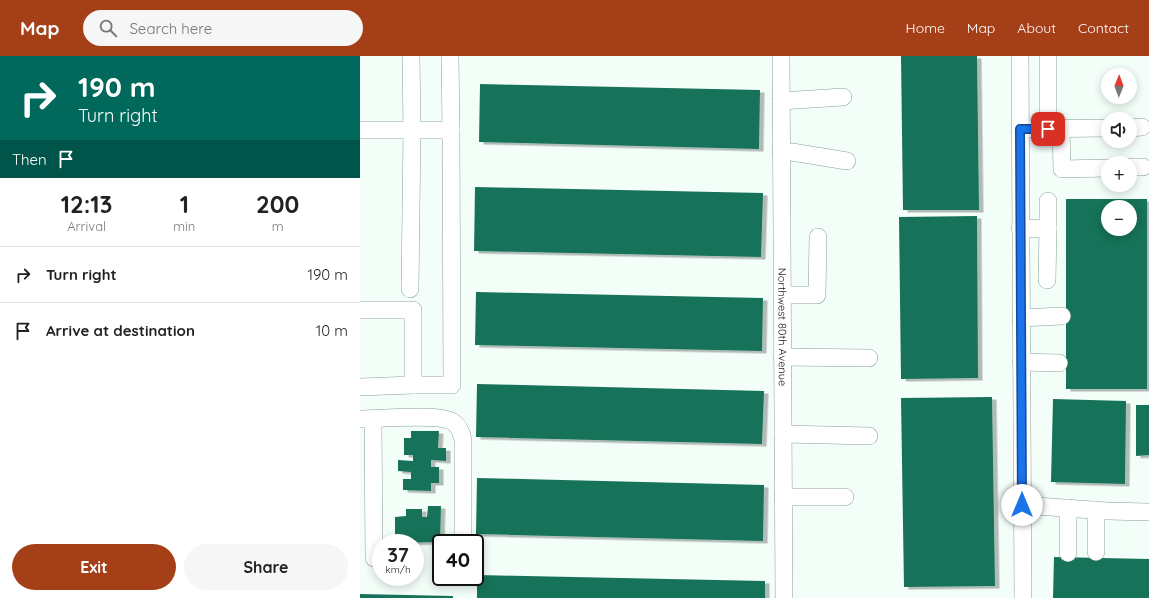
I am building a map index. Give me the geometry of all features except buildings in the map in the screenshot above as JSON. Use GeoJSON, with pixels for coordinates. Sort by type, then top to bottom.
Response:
{"type":"FeatureCollection","features":[{"type":"Feature","properties":{"kind":"street"},"geometry":{"type":"LineString","coordinates":[[410,289],[412,130],[411,56]]}},
{"type":"Feature","properties":{"kind":"street"},"geometry":{"type":"LineString","coordinates":[[360,387],[452,385],[452,130],[450,56]]}},
{"type":"Feature","properties":{"kind":"street","name":"Northwest 80th Avenue"},"geometry":{"type":"LineString","coordinates":[[781,56],[784,598]]}},
{"type":"Feature","properties":{"kind":"street"},"geometry":{"type":"LineString","coordinates":[[1020,56],[1023,598]]}},
{"type":"Feature","properties":{"kind":"street"},"geometry":{"type":"LineString","coordinates":[[1048,56],[1055,129],[1062,168],[1101,168]]}},
{"type":"Feature","properties":{"kind":"street"},"geometry":{"type":"LineString","coordinates":[[781,100],[843,97]]}},
{"type":"Feature","properties":{"kind":"street"},"geometry":{"type":"LineString","coordinates":[[1020,129],[1101,128]]}},
{"type":"Feature","properties":{"kind":"street"},"geometry":{"type":"LineString","coordinates":[[360,130],[452,130]]}},
{"type":"Feature","properties":{"kind":"street"},"geometry":{"type":"LineString","coordinates":[[781,152],[792,152],[846,161]]}},
{"type":"Feature","properties":{"kind":"street"},"geometry":{"type":"LineString","coordinates":[[1047,280],[1048,201]]}},
{"type":"Feature","properties":{"kind":"street"},"geometry":{"type":"LineString","coordinates":[[1020,228],[1048,229]]}},
{"type":"Feature","properties":{"kind":"street"},"geometry":{"type":"LineString","coordinates":[[782,295],[817,295],[818,237]]}},
{"type":"Feature","properties":{"kind":"street"},"geometry":{"type":"LineString","coordinates":[[360,310],[412,310],[413,385]]}},
{"type":"Feature","properties":{"kind":"street"},"geometry":{"type":"LineString","coordinates":[[1021,318],[1062,316]]}},
{"type":"Feature","properties":{"kind":"street"},"geometry":{"type":"LineString","coordinates":[[782,357],[869,358]]}},
{"type":"Feature","properties":{"kind":"street"},"geometry":{"type":"LineString","coordinates":[[1021,362],[1060,363]]}},
{"type":"Feature","properties":{"kind":"street"},"geometry":{"type":"LineString","coordinates":[[373,534],[367,419],[436,417],[456,424],[461,431],[463,441],[463,534]]}},
{"type":"Feature","properties":{"kind":"street"},"geometry":{"type":"LineString","coordinates":[[783,434],[869,436]]}},
{"type":"Feature","properties":{"kind":"street"},"geometry":{"type":"LineString","coordinates":[[783,497],[846,497]]}},
{"type":"Feature","properties":{"kind":"street"},"geometry":{"type":"LineString","coordinates":[[1022,505],[1149,512]]}},
{"type":"Feature","properties":{"kind":"street"},"geometry":{"type":"LineString","coordinates":[[1068,508],[1068,553]]}},
{"type":"Feature","properties":{"kind":"street"},"geometry":{"type":"LineString","coordinates":[[1096,510],[1096,552]]}},
{"type":"Feature","properties":{"kind":"route"},"geometry":{"type":"LineString","coordinates":[[1022,505],[1020,129],[1048,129]]}}]}
